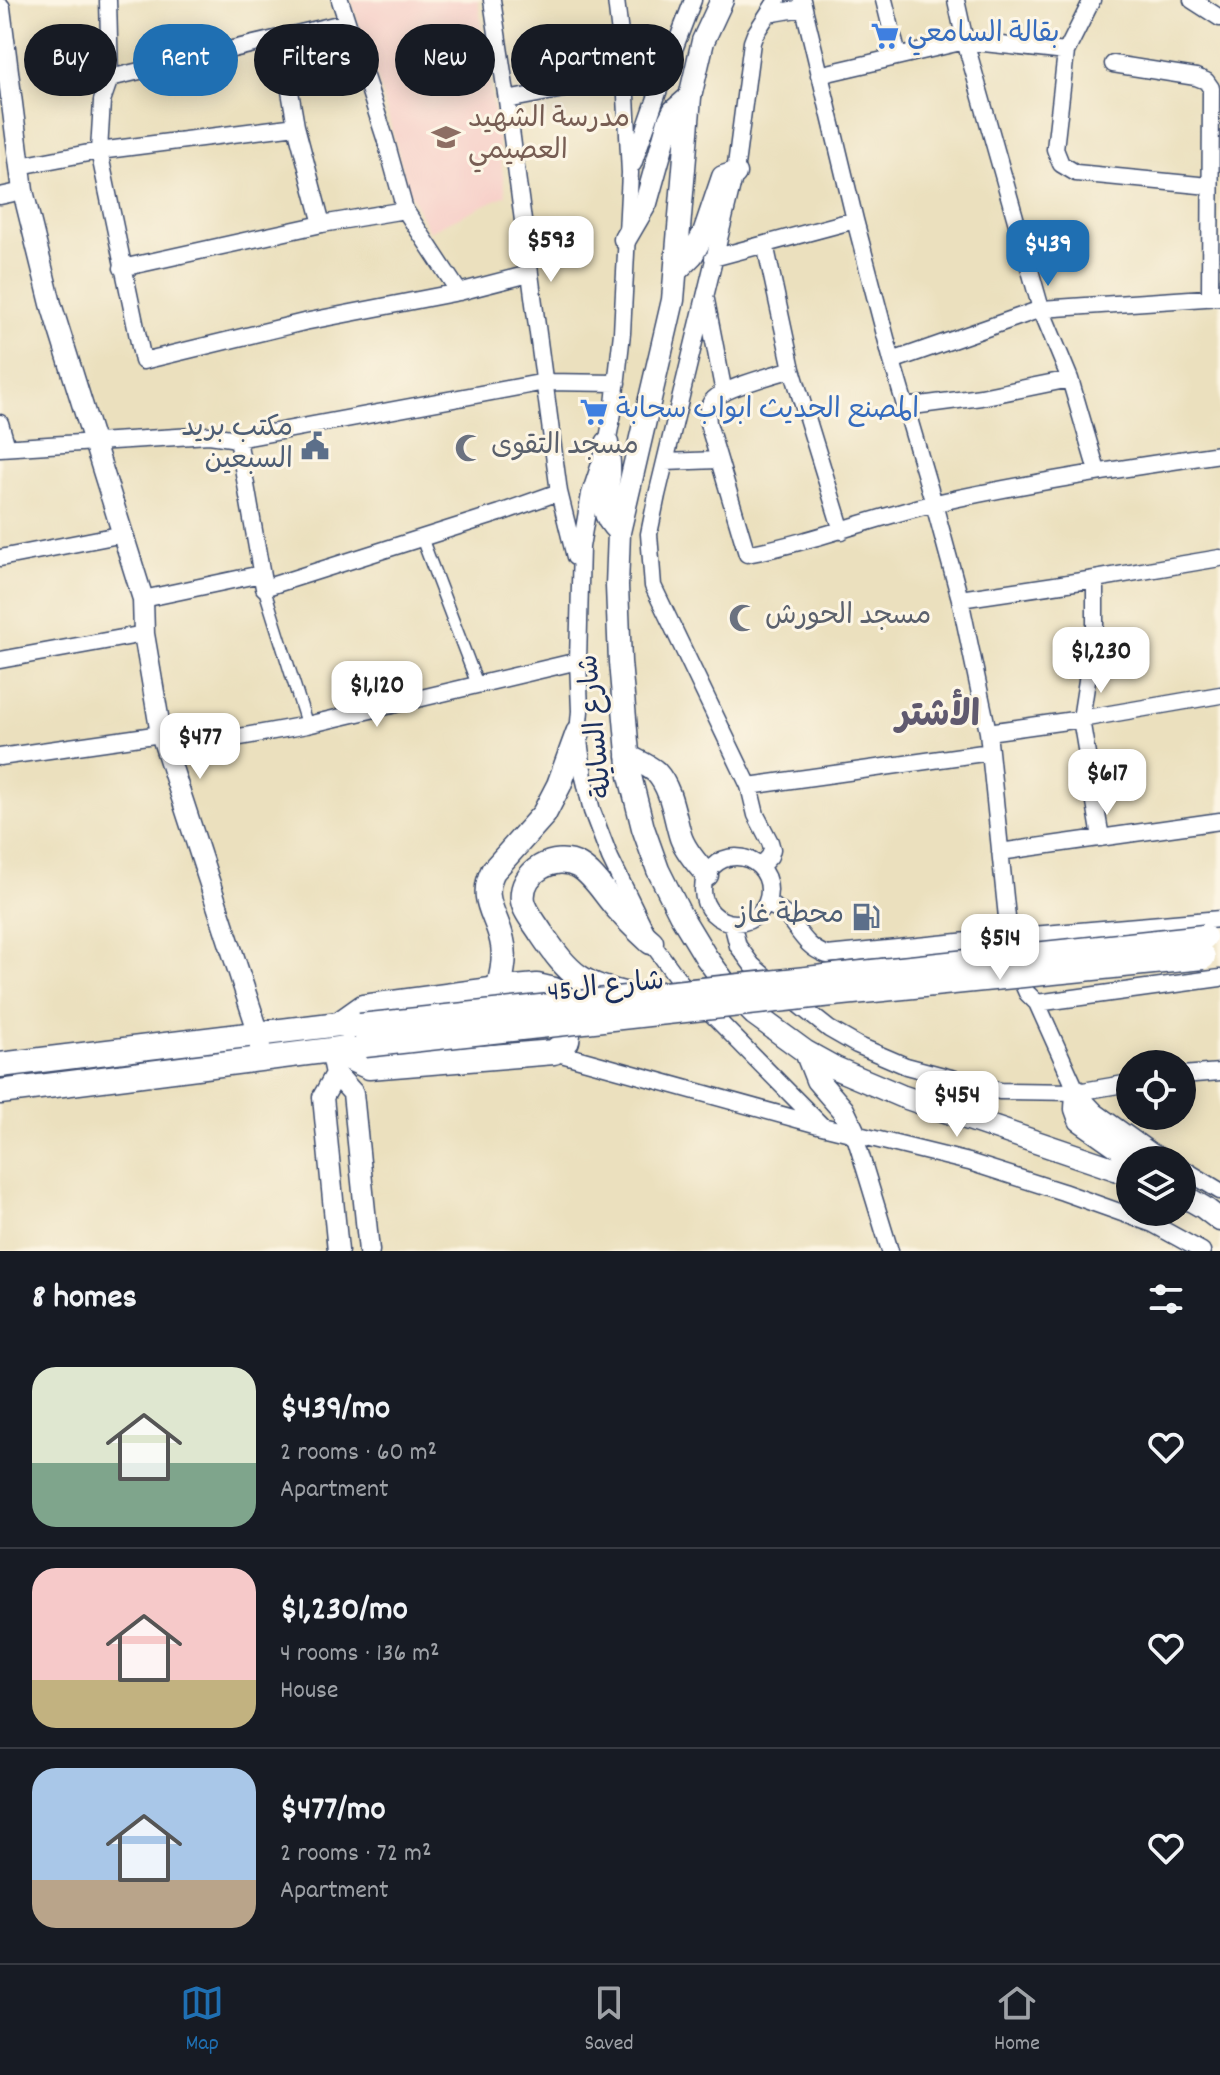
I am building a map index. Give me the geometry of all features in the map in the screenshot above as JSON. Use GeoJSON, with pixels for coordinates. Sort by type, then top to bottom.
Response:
{"type":"FeatureCollection","features":[{"type":"Feature","properties":{"kind":"main road","name":"شارع السايلة"},"geometry":{"type":"LineString","coordinates":[[722,0],[703,41],[690,97],[676,271],[669,317],[619,532],[619,647],[628,756],[643,828],[658,870],[706,957],[731,991],[754,1014],[806,1052],[901,1096],[1116,1169]]}},
{"type":"Feature","properties":{"kind":"main road"},"geometry":{"type":"LineString","coordinates":[[625,239],[646,203],[669,121],[674,111],[690,97]]}},
{"type":"Feature","properties":{"kind":"main road"},"geometry":{"type":"LineString","coordinates":[[676,271],[692,255],[704,233],[720,182],[728,174],[735,173]]}},
{"type":"Feature","properties":{"kind":"main road"},"geometry":{"type":"LineString","coordinates":[[607,443],[609,474],[604,507],[610,523],[619,532]]}},
{"type":"Feature","properties":{"kind":"main road"},"geometry":{"type":"LineString","coordinates":[[491,990],[499,986],[504,950],[488,904],[489,879],[544,814],[559,785],[578,733]]}},
{"type":"Feature","properties":{"kind":"main road"},"geometry":{"type":"LineString","coordinates":[[628,756],[650,767],[663,783],[685,848],[707,875]]}},
{"type":"Feature","properties":{"kind":"main road"},"geometry":{"type":"LineString","coordinates":[[644,997],[592,986],[568,969],[526,909],[523,900],[526,882],[546,864],[555,861],[573,863],[588,873],[651,942]]}},
{"type":"Feature","properties":{"kind":"main road","name":"شارع ال45"},"geometry":{"type":"LineString","coordinates":[[0,1065],[260,1046],[333,1062],[355,1032],[813,996],[1212,946]]}},
{"type":"Feature","properties":{"kind":"main road","name":"شارع ال45"},"geometry":{"type":"LineString","coordinates":[[0,1092],[260,1046],[644,997],[1212,946]]}},
{"type":"Feature","properties":{"kind":"main road"},"geometry":{"type":"LineString","coordinates":[[333,1062],[369,1067],[554,1052],[567,1041],[570,1021],[565,1001],[554,990],[537,986],[363,1007],[355,1032]]}},
{"type":"Feature","properties":{"kind":"main road"},"geometry":{"type":"LineString","coordinates":[[806,1052],[817,1080],[843,1110],[854,1133]]}},
{"type":"Feature","properties":{"kind":"main road"},"geometry":{"type":"LineString","coordinates":[[1077,1092],[1076,1109],[1080,1120],[1117,1146]]}},
{"type":"Feature","properties":{"kind":"main road"},"geometry":{"type":"LineString","coordinates":[[1196,1203],[1220,1220]]}},
{"type":"Feature","properties":{"kind":"street"},"geometry":{"type":"LineString","coordinates":[[108,0],[109,24]]}},
{"type":"Feature","properties":{"kind":"street"},"geometry":{"type":"LineString","coordinates":[[340,0],[405,210],[459,292]]}},
{"type":"Feature","properties":{"kind":"street"},"geometry":{"type":"LineString","coordinates":[[492,0],[559,492],[580,574]]}},
{"type":"Feature","properties":{"kind":"street"},"geometry":{"type":"LineString","coordinates":[[616,0],[619,24]]}},
{"type":"Feature","properties":{"kind":"street"},"geometry":{"type":"LineString","coordinates":[[684,24],[693,0]]}},
{"type":"Feature","properties":{"kind":"street"},"geometry":{"type":"LineString","coordinates":[[884,0],[898,56]]}},
{"type":"Feature","properties":{"kind":"street"},"geometry":{"type":"LineString","coordinates":[[956,0],[1041,309],[1070,379],[1097,471]]}},
{"type":"Feature","properties":{"kind":"street"},"geometry":{"type":"LineString","coordinates":[[1092,0],[1066,52],[1055,149],[1061,164],[1076,173],[1209,186]]}},
{"type":"Feature","properties":{"kind":"street"},"geometry":{"type":"LineString","coordinates":[[1192,0],[1220,18]]}},
{"type":"Feature","properties":{"kind":"street"},"geometry":{"type":"LineString","coordinates":[[760,867],[770,856],[770,842],[756,815],[749,786],[653,586],[649,534],[735,173],[755,34],[772,7],[802,4],[892,361],[960,599],[988,732],[1009,937],[1017,971],[1027,993],[1037,1003],[1077,1092],[1096,1112],[1144,1146]]}},
{"type":"Feature","properties":{"kind":"street"},"geometry":{"type":"LineString","coordinates":[[0,8],[23,191],[51,304],[143,599],[144,634],[164,742],[260,1046]]}},
{"type":"Feature","properties":{"kind":"street"},"geometry":{"type":"LineString","coordinates":[[339,24],[347,22]]}},
{"type":"Feature","properties":{"kind":"street"},"geometry":{"type":"LineString","coordinates":[[819,75],[965,41],[1066,52]]}},
{"type":"Feature","properties":{"kind":"street"},"geometry":{"type":"LineString","coordinates":[[117,76],[254,45]]}},
{"type":"Feature","properties":{"kind":"street"},"geometry":{"type":"LineString","coordinates":[[892,361],[1041,309],[1215,297],[1209,186],[1211,88],[1206,81],[1196,77],[1113,64]]}},
{"type":"Feature","properties":{"kind":"street"},"geometry":{"type":"LineString","coordinates":[[104,96],[99,151],[143,361],[304,322],[459,292],[529,274]]}},
{"type":"Feature","properties":{"kind":"street"},"geometry":{"type":"LineString","coordinates":[[291,96],[322,224]]}},
{"type":"Feature","properties":{"kind":"street"},"geometry":{"type":"LineString","coordinates":[[507,100],[528,96]]}},
{"type":"Feature","properties":{"kind":"street"},"geometry":{"type":"LineString","coordinates":[[626,96],[630,173],[622,333],[607,443],[587,507],[581,547],[578,733],[584,777],[592,811],[610,858],[651,942],[681,983],[822,1126]]}},
{"type":"Feature","properties":{"kind":"street"},"geometry":{"type":"LineString","coordinates":[[630,173],[657,96]]}},
{"type":"Feature","properties":{"kind":"street"},"geometry":{"type":"LineString","coordinates":[[20,166],[99,151],[296,126]]}},
{"type":"Feature","properties":{"kind":"street"},"geometry":{"type":"LineString","coordinates":[[0,196],[23,191]]}},
{"type":"Feature","properties":{"kind":"street"},"geometry":{"type":"LineString","coordinates":[[122,268],[322,224],[405,210]]}},
{"type":"Feature","properties":{"kind":"street"},"geometry":{"type":"LineString","coordinates":[[713,258],[855,220]]}},
{"type":"Feature","properties":{"kind":"street"},"geometry":{"type":"LineString","coordinates":[[765,244],[792,369],[842,531]]}},
{"type":"Feature","properties":{"kind":"street"},"geometry":{"type":"LineString","coordinates":[[705,294],[724,393]]}},
{"type":"Feature","properties":{"kind":"street"},"geometry":{"type":"LineString","coordinates":[[792,369],[724,393],[713,400],[707,412],[718,460],[747,554],[934,504],[1097,471],[1220,454]]}},
{"type":"Feature","properties":{"kind":"street"},"geometry":{"type":"LineString","coordinates":[[905,407],[981,397],[1070,379]]}},
{"type":"Feature","properties":{"kind":"street"},"geometry":{"type":"LineString","coordinates":[[0,423],[4,447],[209,435],[238,439],[545,382],[617,383]]}},
{"type":"Feature","properties":{"kind":"street"},"geometry":{"type":"LineString","coordinates":[[238,439],[262,581],[307,725]]}},
{"type":"Feature","properties":{"kind":"street"},"geometry":{"type":"LineString","coordinates":[[665,462],[718,460]]}},
{"type":"Feature","properties":{"kind":"street"},"geometry":{"type":"LineString","coordinates":[[143,599],[262,581],[422,539],[559,492]]}},
{"type":"Feature","properties":{"kind":"street"},"geometry":{"type":"LineString","coordinates":[[0,558],[124,534]]}},
{"type":"Feature","properties":{"kind":"street"},"geometry":{"type":"LineString","coordinates":[[422,539],[478,686]]}},
{"type":"Feature","properties":{"kind":"street"},"geometry":{"type":"LineString","coordinates":[[960,599],[1220,558]]}},
{"type":"Feature","properties":{"kind":"street"},"geometry":{"type":"LineString","coordinates":[[1095,579],[1095,629],[1081,719],[1101,838]]}},
{"type":"Feature","properties":{"kind":"street"},"geometry":{"type":"LineString","coordinates":[[0,660],[144,634]]}},
{"type":"Feature","properties":{"kind":"street"},"geometry":{"type":"LineString","coordinates":[[0,757],[307,725],[578,661]]}},
{"type":"Feature","properties":{"kind":"street"},"geometry":{"type":"LineString","coordinates":[[988,732],[1220,695]]}},
{"type":"Feature","properties":{"kind":"street"},"geometry":{"type":"LineString","coordinates":[[749,786],[990,752]]}},
{"type":"Feature","properties":{"kind":"street"},"geometry":{"type":"LineString","coordinates":[[1000,852],[1220,821]]}},
{"type":"Feature","properties":{"kind":"street"},"geometry":{"type":"LineString","coordinates":[[742,858],[760,867],[769,884],[769,894],[767,903],[756,917],[732,923],[715,916],[703,893],[707,875],[713,867],[721,861],[742,858]]}},
{"type":"Feature","properties":{"kind":"street"},"geometry":{"type":"LineString","coordinates":[[767,903],[788,918],[807,944],[827,955],[1220,919]]}},
{"type":"Feature","properties":{"kind":"street"},"geometry":{"type":"LineString","coordinates":[[732,923],[738,946],[752,965],[829,1029],[906,1066],[1000,1091],[1077,1092],[1116,1085]]}},
{"type":"Feature","properties":{"kind":"street"},"geometry":{"type":"LineString","coordinates":[[1037,1003],[1220,978]]}},
{"type":"Feature","properties":{"kind":"street"},"geometry":{"type":"LineString","coordinates":[[554,1052],[822,1126],[969,1162],[1153,1224],[1202,1251]]}},
{"type":"Feature","properties":{"kind":"street"},"geometry":{"type":"LineString","coordinates":[[333,1062],[323,1097],[338,1251]]}},
{"type":"Feature","properties":{"kind":"street"},"geometry":{"type":"LineString","coordinates":[[333,1062],[353,1093],[369,1251]]}},
{"type":"Feature","properties":{"kind":"street"},"geometry":{"type":"LineString","coordinates":[[1196,1074],[1220,1072]]}},
{"type":"Feature","properties":{"kind":"street"},"geometry":{"type":"LineString","coordinates":[[854,1133],[890,1251]]}},
{"type":"Feature","properties":{"kind":"street"},"geometry":{"type":"LineString","coordinates":[[1196,1176],[1220,1191]]}},
{"type":"Feature","properties":{"kind":"shaded area","name":"مدرسة الشهيد العصيمي"},"geometry":{"type":"Polygon","coordinates":[[[351,0],[478,0],[481,24],[395,24],[395,96],[492,96],[506,195],[429,231],[409,191],[379,84],[379,24],[359,24],[351,0]]]}},
{"type":"Feature","properties":{"kind":"place","name":"بقالة السامعي"},"geometry":{"type":"Point","coordinates":[885,36]}},
{"type":"Feature","properties":{"kind":"place","name":"مدرسة الشهيد العصيمي"},"geometry":{"type":"Point","coordinates":[446,137]}},
{"type":"Feature","properties":{"kind":"place","name":"المصنع الحديث ابواب سحابة"},"geometry":{"type":"Point","coordinates":[594,412]}},
{"type":"Feature","properties":{"kind":"place","name":"مكتب بريد السبعين"},"geometry":{"type":"Point","coordinates":[315,446]}},
{"type":"Feature","properties":{"kind":"place","name":"مسجد التقوى"},"geometry":{"type":"Point","coordinates":[469,448]}},
{"type":"Feature","properties":{"kind":"place","name":"مسجد الحورش"},"geometry":{"type":"Point","coordinates":[743,618]}},
{"type":"Feature","properties":{"kind":"place","name":"محطة غاز"},"geometry":{"type":"Point","coordinates":[866,917]}},
{"type":"Feature","properties":{"kind":"district","name":"الأشتر"},"geometry":{"type":"Point","coordinates":[938,718]}}]}
